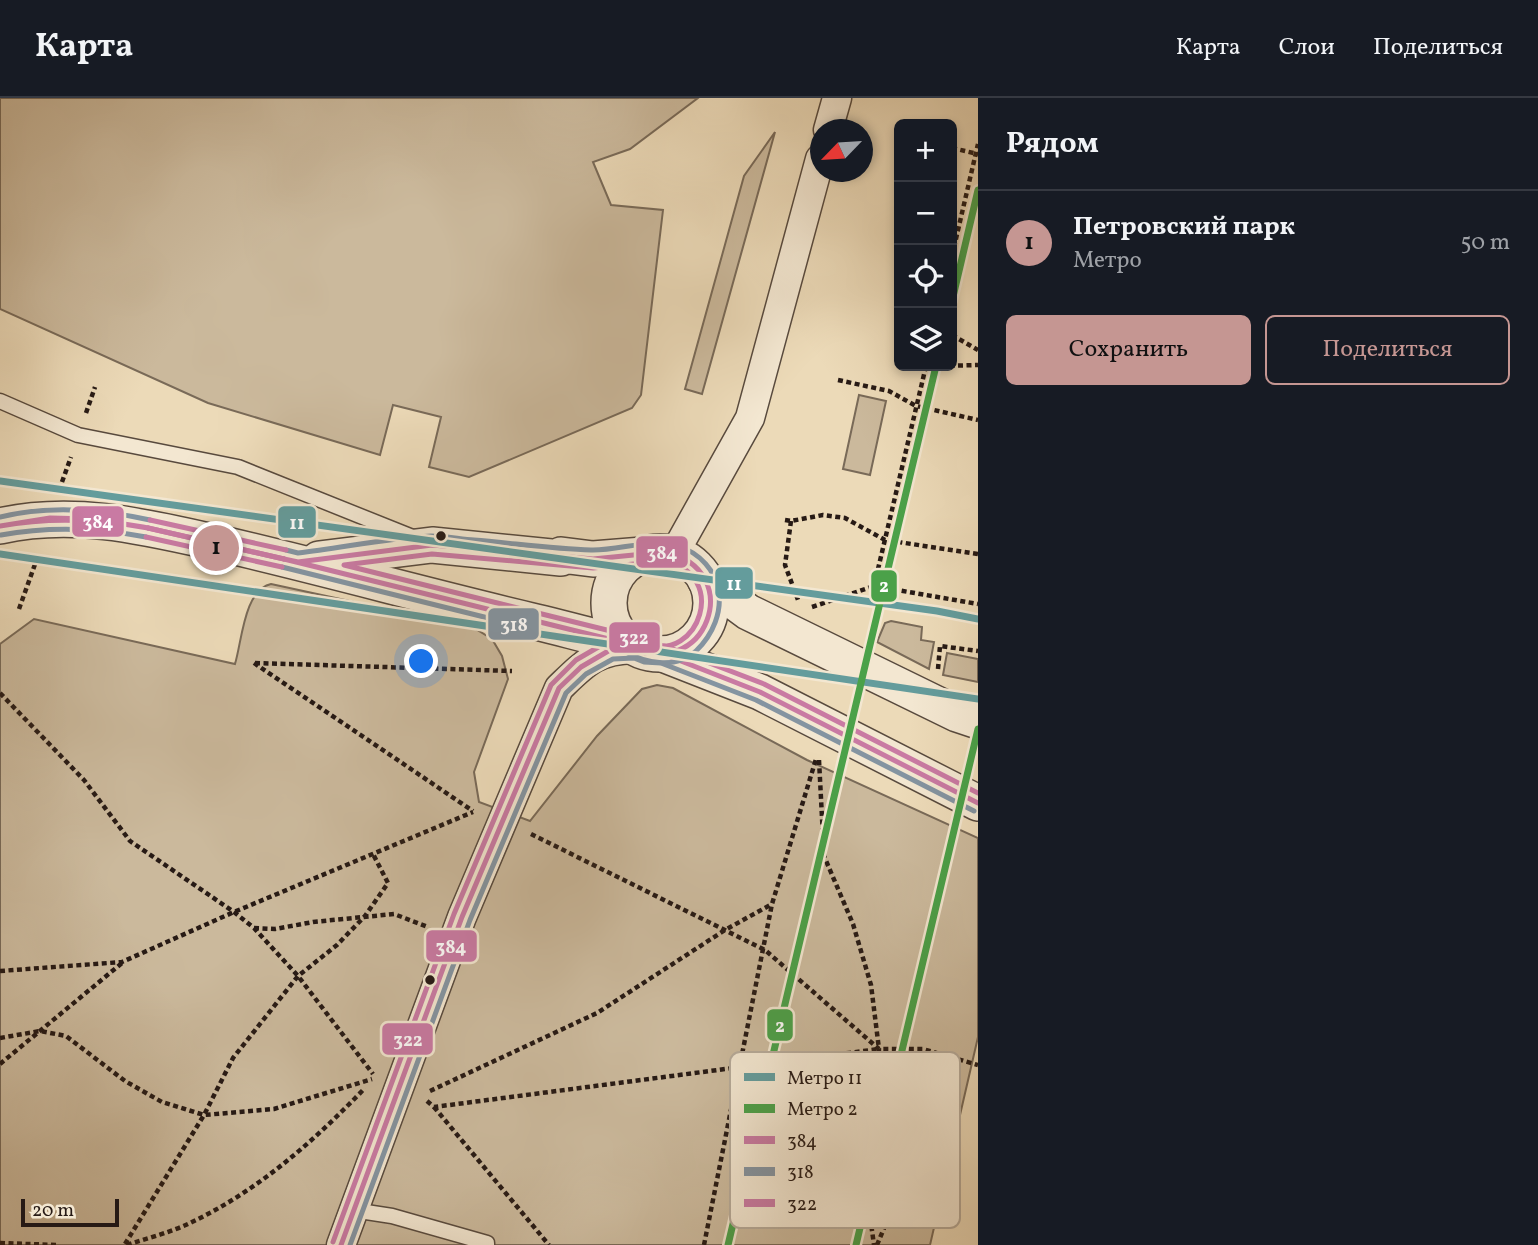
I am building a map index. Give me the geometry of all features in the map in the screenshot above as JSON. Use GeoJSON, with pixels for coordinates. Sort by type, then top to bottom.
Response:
{"type":"FeatureCollection","features":[{"type":"Feature","properties":{"kind":"street"},"geometry":{"type":"LineString","coordinates":[[831,119],[837,98]]}},
{"type":"Feature","properties":{"kind":"street"},"geometry":{"type":"LineString","coordinates":[[643,649],[619,635],[610,615],[609,594],[618,574],[633,559],[659,554],[750,418],[815,182]]}},
{"type":"Feature","properties":{"kind":"street"},"geometry":{"type":"LineString","coordinates":[[0,526],[50,519],[92,519],[144,527],[298,562],[643,649],[760,692],[978,803]]}},
{"type":"Feature","properties":{"kind":"street"},"geometry":{"type":"LineString","coordinates":[[298,562],[432,545],[561,558],[561,555],[593,559],[659,554],[693,564],[710,591],[711,612],[702,632],[687,647],[610,650],[581,667],[559,688],[462,916],[341,1245]]}},
{"type":"Feature","properties":{"kind":"street"},"geometry":{"type":"LineString","coordinates":[[706,581],[748,612],[824,651],[978,721]]}},
{"type":"Feature","properties":{"kind":"lane"},"geometry":{"type":"LineString","coordinates":[[0,401],[78,435],[238,467],[432,545]]}},
{"type":"Feature","properties":{"kind":"lane"},"geometry":{"type":"LineString","coordinates":[[353,1210],[392,1216],[488,1243],[487,1245]]}},
{"type":"Feature","properties":{"kind":"path"},"geometry":{"type":"LineString","coordinates":[[955,245],[978,144]]}},
{"type":"Feature","properties":{"kind":"path"},"geometry":{"type":"LineString","coordinates":[[957,149],[977,154]]}},
{"type":"Feature","properties":{"kind":"path"},"geometry":{"type":"LineString","coordinates":[[957,338],[978,350]]}},
{"type":"Feature","properties":{"kind":"path"},"geometry":{"type":"LineString","coordinates":[[957,366],[978,365]]}},
{"type":"Feature","properties":{"kind":"path"},"geometry":{"type":"LineString","coordinates":[[874,586],[925,371]]}},
{"type":"Feature","properties":{"kind":"path"},"geometry":{"type":"LineString","coordinates":[[838,380],[889,391],[916,406],[978,420]]}},
{"type":"Feature","properties":{"kind":"path"},"geometry":{"type":"LineString","coordinates":[[84,419],[95,387]]}},
{"type":"Feature","properties":{"kind":"path"},"geometry":{"type":"LineString","coordinates":[[62,482],[73,449]]}},
{"type":"Feature","properties":{"kind":"path"},"geometry":{"type":"LineString","coordinates":[[978,554],[885,540],[845,518],[823,515],[788,521],[785,565],[802,610],[874,586],[978,604]]}},
{"type":"Feature","properties":{"kind":"path"},"geometry":{"type":"LineString","coordinates":[[19,609],[40,549]]}},
{"type":"Feature","properties":{"kind":"path"},"geometry":{"type":"LineString","coordinates":[[937,677],[940,646],[978,651]]}},
{"type":"Feature","properties":{"kind":"path"},"geometry":{"type":"LineString","coordinates":[[0,1064],[122,962],[474,812],[254,663],[512,671]]}},
{"type":"Feature","properties":{"kind":"path"},"geometry":{"type":"LineString","coordinates":[[0,693],[84,780],[130,841],[254,928],[298,976],[376,1077]]}},
{"type":"Feature","properties":{"kind":"path"},"geometry":{"type":"LineString","coordinates":[[742,1052],[765,950],[772,905],[818,752],[824,856],[853,924],[871,985],[879,1052]]}},
{"type":"Feature","properties":{"kind":"path"},"geometry":{"type":"LineString","coordinates":[[527,832],[765,950],[879,1049]]}},
{"type":"Feature","properties":{"kind":"path"},"geometry":{"type":"LineString","coordinates":[[125,1245],[204,1115],[233,1058],[298,976],[337,945],[365,916],[388,883],[373,854]]}},
{"type":"Feature","properties":{"kind":"path"},"geometry":{"type":"LineString","coordinates":[[549,1245],[421,1095],[597,1013],[725,930],[772,905]]}},
{"type":"Feature","properties":{"kind":"path"},"geometry":{"type":"LineString","coordinates":[[254,928],[275,929],[313,922],[394,914],[432,929]]}},
{"type":"Feature","properties":{"kind":"path"},"geometry":{"type":"LineString","coordinates":[[0,971],[122,962]]}},
{"type":"Feature","properties":{"kind":"path"},"geometry":{"type":"LineString","coordinates":[[0,1038],[40,1031],[66,1036],[125,1081],[162,1102],[204,1115],[274,1109],[376,1077]]}},
{"type":"Feature","properties":{"kind":"path"},"geometry":{"type":"LineString","coordinates":[[857,1052],[923,1049],[933,1052]]}},
{"type":"Feature","properties":{"kind":"path"},"geometry":{"type":"LineString","coordinates":[[960,1060],[978,1065]]}},
{"type":"Feature","properties":{"kind":"path"},"geometry":{"type":"LineString","coordinates":[[434,1107],[730,1069]]}},
{"type":"Feature","properties":{"kind":"path"},"geometry":{"type":"LineString","coordinates":[[125,1245],[190,1224],[230,1203],[322,1133],[376,1077]]}},
{"type":"Feature","properties":{"kind":"path"},"geometry":{"type":"LineString","coordinates":[[704,1245],[730,1110]]}},
{"type":"Feature","properties":{"kind":"path"},"geometry":{"type":"LineString","coordinates":[[876,1245],[883,1228]]}},
{"type":"Feature","properties":{"kind":"path"},"geometry":{"type":"LineString","coordinates":[[0,1243],[57,1245]]}},
{"type":"Feature","properties":{"kind":"shaded area"},"geometry":{"type":"Polygon","coordinates":[[[0,98],[698,98],[630,149],[593,162],[611,205],[663,210],[641,395],[632,408],[469,477],[429,467],[441,417],[393,405],[380,455],[208,403],[0,309],[0,98]]]}},
{"type":"Feature","properties":{"kind":"shaded area"},"geometry":{"type":"Polygon","coordinates":[[[775,132],[702,394],[685,389],[744,176],[775,132]]]}},
{"type":"Feature","properties":{"kind":"shaded area"},"geometry":{"type":"Polygon","coordinates":[[[859,395],[886,401],[870,475],[843,469],[859,395]]]}},
{"type":"Feature","properties":{"kind":"shaded area"},"geometry":{"type":"Polygon","coordinates":[[[271,584],[474,628],[492,639],[502,656],[508,679],[474,772],[479,802],[530,821],[597,736],[642,689],[657,685],[673,688],[807,760],[978,838],[978,1037],[960,1115],[960,1052],[730,1052],[730,1228],[934,1228],[930,1245],[0,1245],[0,644],[34,619],[235,664],[250,606],[262,588],[271,584]]]}},
{"type":"Feature","properties":{"kind":"shaded area"},"geometry":{"type":"Polygon","coordinates":[[[891,621],[922,627],[921,640],[934,642],[929,669],[877,642],[885,623],[891,621]]]}},
{"type":"Feature","properties":{"kind":"shaded area"},"geometry":{"type":"Polygon","coordinates":[[[947,653],[978,659],[978,682],[943,675],[947,653]]]}},
{"type":"Feature","properties":{"kind":"metro line","name":"2"},"geometry":{"type":"LineString","coordinates":[[957,280],[978,190]]}},
{"type":"Feature","properties":{"kind":"metro line","name":"2"},"geometry":{"type":"LineString","coordinates":[[774,1052],[935,371]]}},
{"type":"Feature","properties":{"kind":"metro line","name":"11"},"geometry":{"type":"LineString","coordinates":[[0,481],[937,611],[978,619]]}},
{"type":"Feature","properties":{"kind":"metro line","name":"11"},"geometry":{"type":"LineString","coordinates":[[0,554],[978,699]]}},
{"type":"Feature","properties":{"kind":"metro line","name":"2"},"geometry":{"type":"LineString","coordinates":[[902,1052],[978,729]]}},
{"type":"Feature","properties":{"kind":"metro line","name":"2"},"geometry":{"type":"LineString","coordinates":[[728,1245],[732,1228]]}},
{"type":"Feature","properties":{"kind":"metro line","name":"2"},"geometry":{"type":"LineString","coordinates":[[856,1245],[860,1228]]}},
{"type":"Feature","properties":{"kind":"transit line","name":"318"},"geometry":{"type":"LineString","coordinates":[[0,517],[37,511],[75,510],[150,520]]}},
{"type":"Feature","properties":{"kind":"transit line","name":"384"},"geometry":{"type":"LineString","coordinates":[[50,518],[92,519],[148,528],[74,520],[0,526],[50,518]]}},
{"type":"Feature","properties":{"kind":"transit line","name":"322"},"geometry":{"type":"LineString","coordinates":[[150,520],[286,550]]}},
{"type":"Feature","properties":{"kind":"transit line","name":"384"},"geometry":{"type":"LineString","coordinates":[[148,528],[284,559]]}},
{"type":"Feature","properties":{"kind":"transit line","name":"384"},"geometry":{"type":"LineString","coordinates":[[148,528],[284,559]]}},
{"type":"Feature","properties":{"kind":"transit line","name":"318"},"geometry":{"type":"LineString","coordinates":[[1,535],[74,529],[146,537]]}},
{"type":"Feature","properties":{"kind":"transit line","name":"318"},"geometry":{"type":"LineString","coordinates":[[282,567],[661,663],[680,660],[696,651],[708,637],[719,607],[719,591],[706,564],[693,553],[666,543],[591,550],[431,536],[298,553],[286,550]]}},
{"type":"Feature","properties":{"kind":"transit line","name":"322"},"geometry":{"type":"LineString","coordinates":[[146,537],[282,567]]}},
{"type":"Feature","properties":{"kind":"transit line","name":"384"},"geometry":{"type":"LineString","coordinates":[[432,545],[593,559],[664,552],[690,563],[705,580],[710,600],[707,621],[696,638],[678,650],[656,653],[629,644],[284,559],[298,562],[432,545]]}},
{"type":"Feature","properties":{"kind":"transit line","name":"322"},"geometry":{"type":"LineString","coordinates":[[432,554],[593,568],[664,561],[684,569],[696,582],[701,598],[700,614],[692,630],[680,641],[665,646],[646,644],[631,636],[344,565],[432,554]]}},
{"type":"Feature","properties":{"kind":"transit line","name":"322"},"geometry":{"type":"LineString","coordinates":[[333,1242],[454,914],[551,685],[576,660],[607,642],[636,640],[665,646],[764,684],[978,793]]}},
{"type":"Feature","properties":{"kind":"transit line","name":"384"},"geometry":{"type":"LineString","coordinates":[[341,1245],[462,917],[559,688],[581,667],[610,650],[636,649],[645,653],[663,654],[760,692],[978,803]]}},
{"type":"Feature","properties":{"kind":"transit line","name":"318"},"geometry":{"type":"LineString","coordinates":[[350,1245],[470,920],[566,693],[586,674],[613,659],[634,658],[644,662],[661,663],[756,700],[974,811]]}},
{"type":"Feature","properties":{"kind":"place","name":"Петровский парк"},"geometry":{"type":"Point","coordinates":[216,548]}}]}
